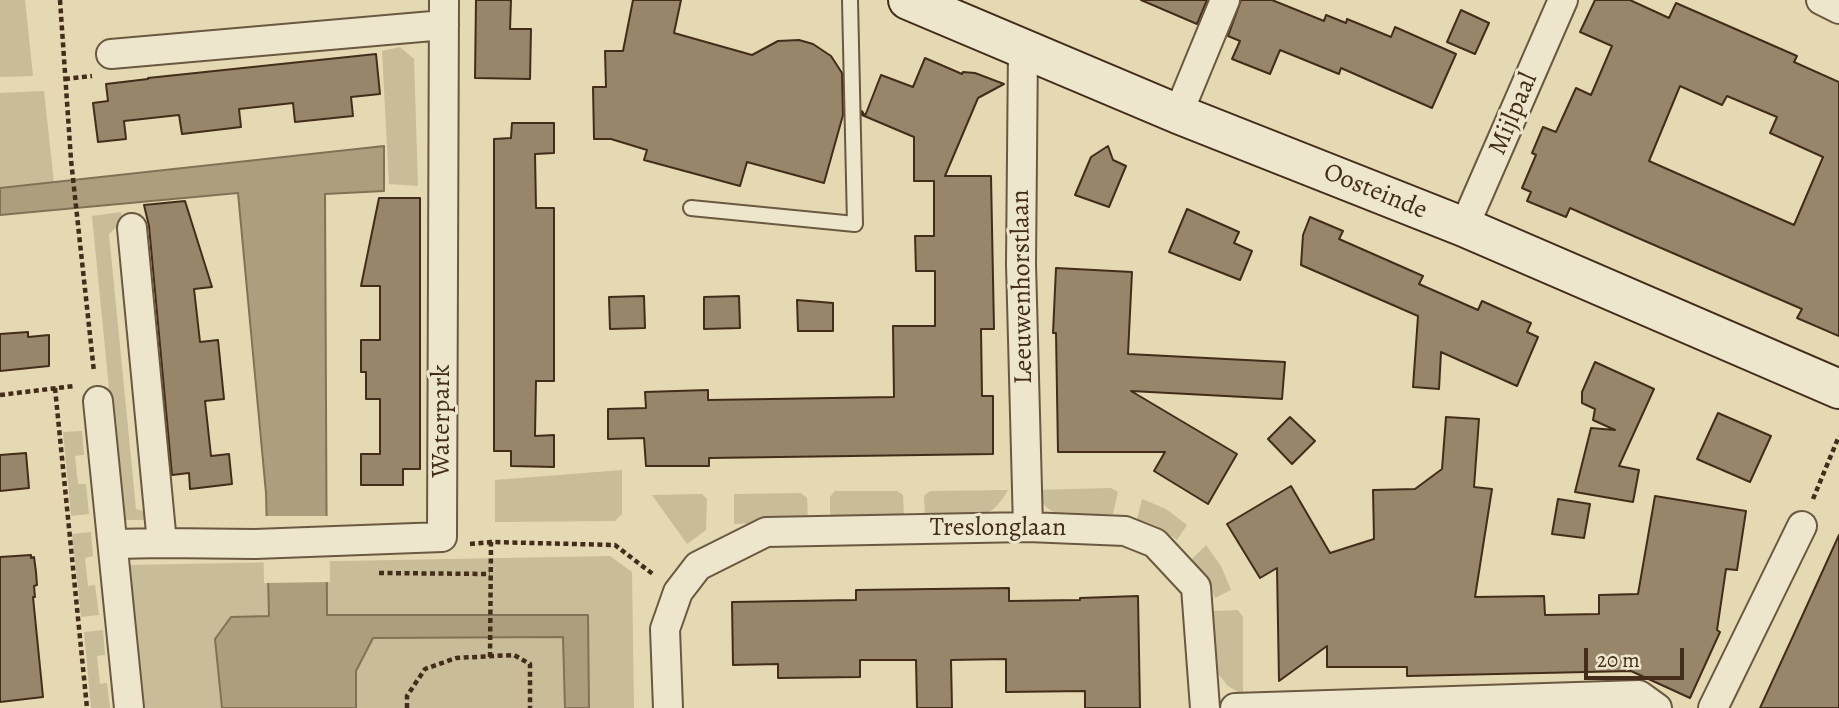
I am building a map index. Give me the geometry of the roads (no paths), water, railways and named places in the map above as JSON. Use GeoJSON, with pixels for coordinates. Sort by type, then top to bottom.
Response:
{"type":"FeatureCollection","features":[{"type":"Feature","properties":{"kind":"street","name":"Oosteinde"},"geometry":{"type":"LineString","coordinates":[[908,0],[1178,114],[1464,228],[1839,389]]}},
{"type":"Feature","properties":{"kind":"street"},"geometry":{"type":"LineString","coordinates":[[1178,114],[1225,0]]}},
{"type":"Feature","properties":{"kind":"street","name":"Mijlpaal"},"geometry":{"type":"LineString","coordinates":[[1464,228],[1563,0]]}},
{"type":"Feature","properties":{"kind":"street"},"geometry":{"type":"LineString","coordinates":[[1821,0],[1839,9]]}},
{"type":"Feature","properties":{"kind":"street","name":"Waterpark"},"geometry":{"type":"LineString","coordinates":[[103,65],[444,13],[442,537],[349,542],[162,543]]}},
{"type":"Feature","properties":{"kind":"street","name":"Leeuwenhorstlaan"},"geometry":{"type":"LineString","coordinates":[[1023,48],[1021,264],[1028,527]]}},
{"type":"Feature","properties":{"kind":"street"},"geometry":{"type":"LineString","coordinates":[[114,544],[162,543],[132,228]]}},
{"type":"Feature","properties":{"kind":"street"},"geometry":{"type":"LineString","coordinates":[[96,392],[114,544],[129,708]]}},
{"type":"Feature","properties":{"kind":"street"},"geometry":{"type":"LineString","coordinates":[[1713,708],[1802,526]]}},
{"type":"Feature","properties":{"kind":"street","name":"Treslonglaan"},"geometry":{"type":"LineString","coordinates":[[668,708],[665,629],[678,592],[698,566],[766,532],[1028,527],[1125,531],[1155,543],[1196,587],[1205,708]]}},
{"type":"Feature","properties":{"kind":"street"},"geometry":{"type":"LineString","coordinates":[[1235,708],[1639,695],[1657,708]]}},
{"type":"Feature","properties":{"kind":"lane"},"geometry":{"type":"LineString","coordinates":[[691,208],[855,224],[850,0]]}}]}
